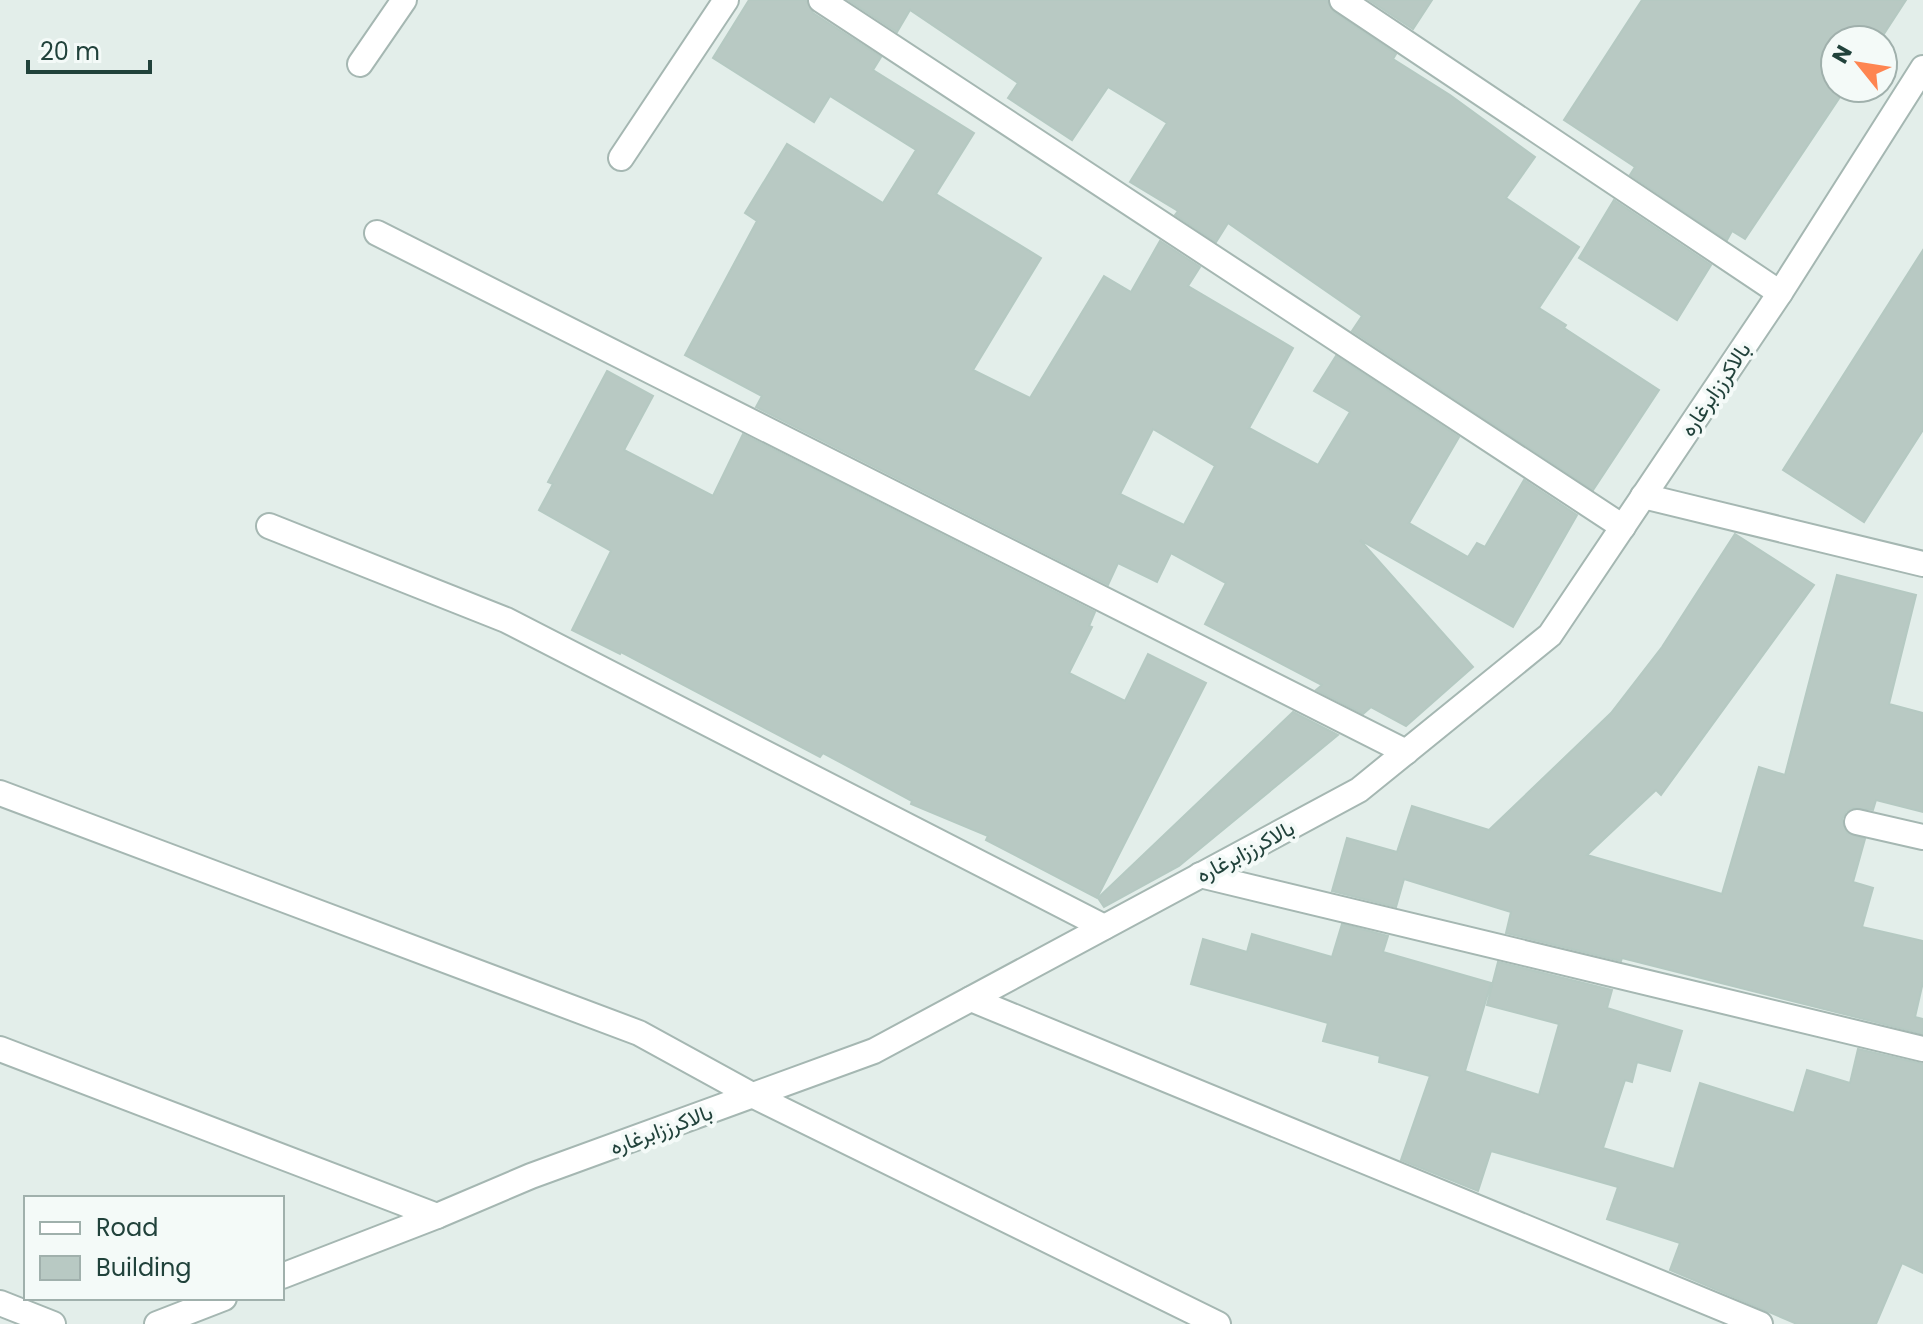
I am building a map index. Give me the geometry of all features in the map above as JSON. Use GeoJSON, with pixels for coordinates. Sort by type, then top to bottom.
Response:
{"type":"FeatureCollection","features":[{"type":"Feature","properties":{"kind":"street"},"geometry":{"type":"LineString","coordinates":[[360,64],[404,0]]}},
{"type":"Feature","properties":{"kind":"street"},"geometry":{"type":"LineString","coordinates":[[621,158],[726,0]]}},
{"type":"Feature","properties":{"kind":"street"},"geometry":{"type":"LineString","coordinates":[[821,0],[1623,527]]}},
{"type":"Feature","properties":{"kind":"street"},"geometry":{"type":"LineString","coordinates":[[1342,0],[1780,293]]}},
{"type":"Feature","properties":{"kind":"street","name":"بالاکرززابرغاره"},"geometry":{"type":"LineString","coordinates":[[284,1275],[531,1176],[874,1051],[1359,790],[1550,635],[1780,293],[1923,68]]}},
{"type":"Feature","properties":{"kind":"street"},"geometry":{"type":"LineString","coordinates":[[377,233],[1406,752]]}},
{"type":"Feature","properties":{"kind":"street"},"geometry":{"type":"LineString","coordinates":[[1643,496],[1923,564]]}},
{"type":"Feature","properties":{"kind":"street"},"geometry":{"type":"LineString","coordinates":[[269,526],[506,620],[1104,927]]}},
{"type":"Feature","properties":{"kind":"street"},"geometry":{"type":"LineString","coordinates":[[0,793],[639,1033],[752,1095],[1189,1318],[1218,1324]]}},
{"type":"Feature","properties":{"kind":"street"},"geometry":{"type":"LineString","coordinates":[[1857,822],[1923,837]]}},
{"type":"Feature","properties":{"kind":"street"},"geometry":{"type":"LineString","coordinates":[[1200,875],[1923,1049]]}},
{"type":"Feature","properties":{"kind":"street"},"geometry":{"type":"LineString","coordinates":[[971,999],[1760,1324]]}},
{"type":"Feature","properties":{"kind":"street"},"geometry":{"type":"LineString","coordinates":[[0,1049],[437,1216]]}},
{"type":"Feature","properties":{"kind":"street"},"geometry":{"type":"LineString","coordinates":[[157,1324],[219,1300]]}},
{"type":"Feature","properties":{"kind":"street"},"geometry":{"type":"LineString","coordinates":[[0,1303],[53,1324]]}},
{"type":"Feature","properties":{"kind":"building"},"geometry":{"type":"Polygon","coordinates":[[[749,0],[806,0],[813,13],[881,57],[873,70],[974,133],[936,194],[1041,258],[973,370],[1030,398],[1104,276],[1131,292],[1160,241],[1200,267],[1188,286],[1293,348],[1249,428],[1318,465],[1350,412],[1314,391],[1336,356],[1459,437],[1409,523],[1468,557],[1477,543],[1485,547],[1524,480],[1577,515],[1513,627],[1360,540],[1473,667],[1406,726],[1371,707],[1363,714],[1316,690],[1322,685],[1205,624],[1226,583],[1171,553],[1157,582],[1118,563],[1108,585],[756,407],[762,396],[685,355],[757,221],[745,213],[787,144],[883,203],[916,150],[830,96],[814,122],[713,58],[749,0]],[[1153,429],[1120,494],[1184,525],[1215,466],[1153,429]]]}},
{"type":"Feature","properties":{"kind":"building"},"geometry":{"type":"Polygon","coordinates":[[[848,0],[1327,0],[1334,12],[1396,54],[1393,59],[1450,95],[1535,157],[1506,198],[1579,247],[1539,308],[1566,325],[1564,328],[1659,390],[1593,490],[1352,331],[1362,316],[1228,223],[1216,242],[1175,215],[1178,211],[1130,182],[1167,123],[1108,87],[1072,140],[1008,98],[1018,83],[910,10],[897,32],[848,0]]]}},
{"type":"Feature","properties":{"kind":"building"},"geometry":{"type":"Polygon","coordinates":[[[1369,0],[1432,0],[1413,29],[1369,0]]]}},
{"type":"Feature","properties":{"kind":"building"},"geometry":{"type":"Polygon","coordinates":[[[1642,0],[1906,0],[1890,24],[1819,24],[1819,104],[1835,104],[1745,239],[1732,231],[1727,240],[1630,175],[1635,167],[1564,120],[1642,0]]]}},
{"type":"Feature","properties":{"kind":"building"},"geometry":{"type":"Polygon","coordinates":[[[1614,200],[1711,265],[1677,320],[1579,258],[1614,200]]]}},
{"type":"Feature","properties":{"kind":"building"},"geometry":{"type":"Polygon","coordinates":[[[1923,250],[1923,430],[1864,522],[1783,470],[1923,250]]]}},
{"type":"Feature","properties":{"kind":"building"},"geometry":{"type":"Polygon","coordinates":[[[607,371],[653,396],[624,450],[713,496],[743,434],[1095,612],[1089,626],[1092,627],[1069,673],[1125,701],[1148,654],[1206,683],[1097,898],[986,840],[988,836],[911,804],[912,801],[823,753],[820,757],[621,652],[572,630],[611,551],[539,510],[553,484],[548,482],[607,371]]]}},
{"type":"Feature","properties":{"kind":"building"},"geometry":{"type":"Polygon","coordinates":[[[1735,534],[1814,585],[1661,795],[1656,790],[1587,855],[1722,894],[1759,767],[1785,775],[1837,575],[1916,595],[1889,704],[1923,713],[1923,812],[1876,800],[1873,810],[1853,808],[1842,819],[1847,833],[1865,839],[1853,882],[1873,888],[1862,927],[1923,941],[1923,982],[1915,1017],[1923,1019],[1923,1034],[1622,958],[1621,961],[1506,933],[1511,912],[1404,879],[1396,907],[1332,891],[1347,838],[1397,852],[1412,806],[1489,830],[1611,713],[1662,647],[1735,534]]]}},
{"type":"Feature","properties":{"kind":"building"},"geometry":{"type":"Polygon","coordinates":[[[1293,712],[1338,735],[1179,866],[1104,907],[1098,898],[1293,712]]]}},
{"type":"Feature","properties":{"kind":"building"},"geometry":{"type":"Polygon","coordinates":[[[1342,924],[1388,936],[1383,952],[1491,983],[1465,1071],[1539,1095],[1559,1024],[1487,1005],[1498,962],[1612,990],[1607,1008],[1682,1031],[1670,1071],[1637,1062],[1632,1082],[1625,1080],[1603,1148],[1674,1169],[1700,1083],[1794,1113],[1807,1070],[1850,1083],[1858,1049],[1923,1064],[1923,1273],[1902,1263],[1876,1324],[1797,1324],[1670,1270],[1680,1243],[1607,1219],[1618,1187],[1491,1151],[1478,1191],[1401,1160],[1430,1076],[1379,1062],[1380,1056],[1323,1041],[1328,1023],[1191,984],[1203,939],[1247,952],[1252,934],[1332,957],[1342,924]]]}}]}
